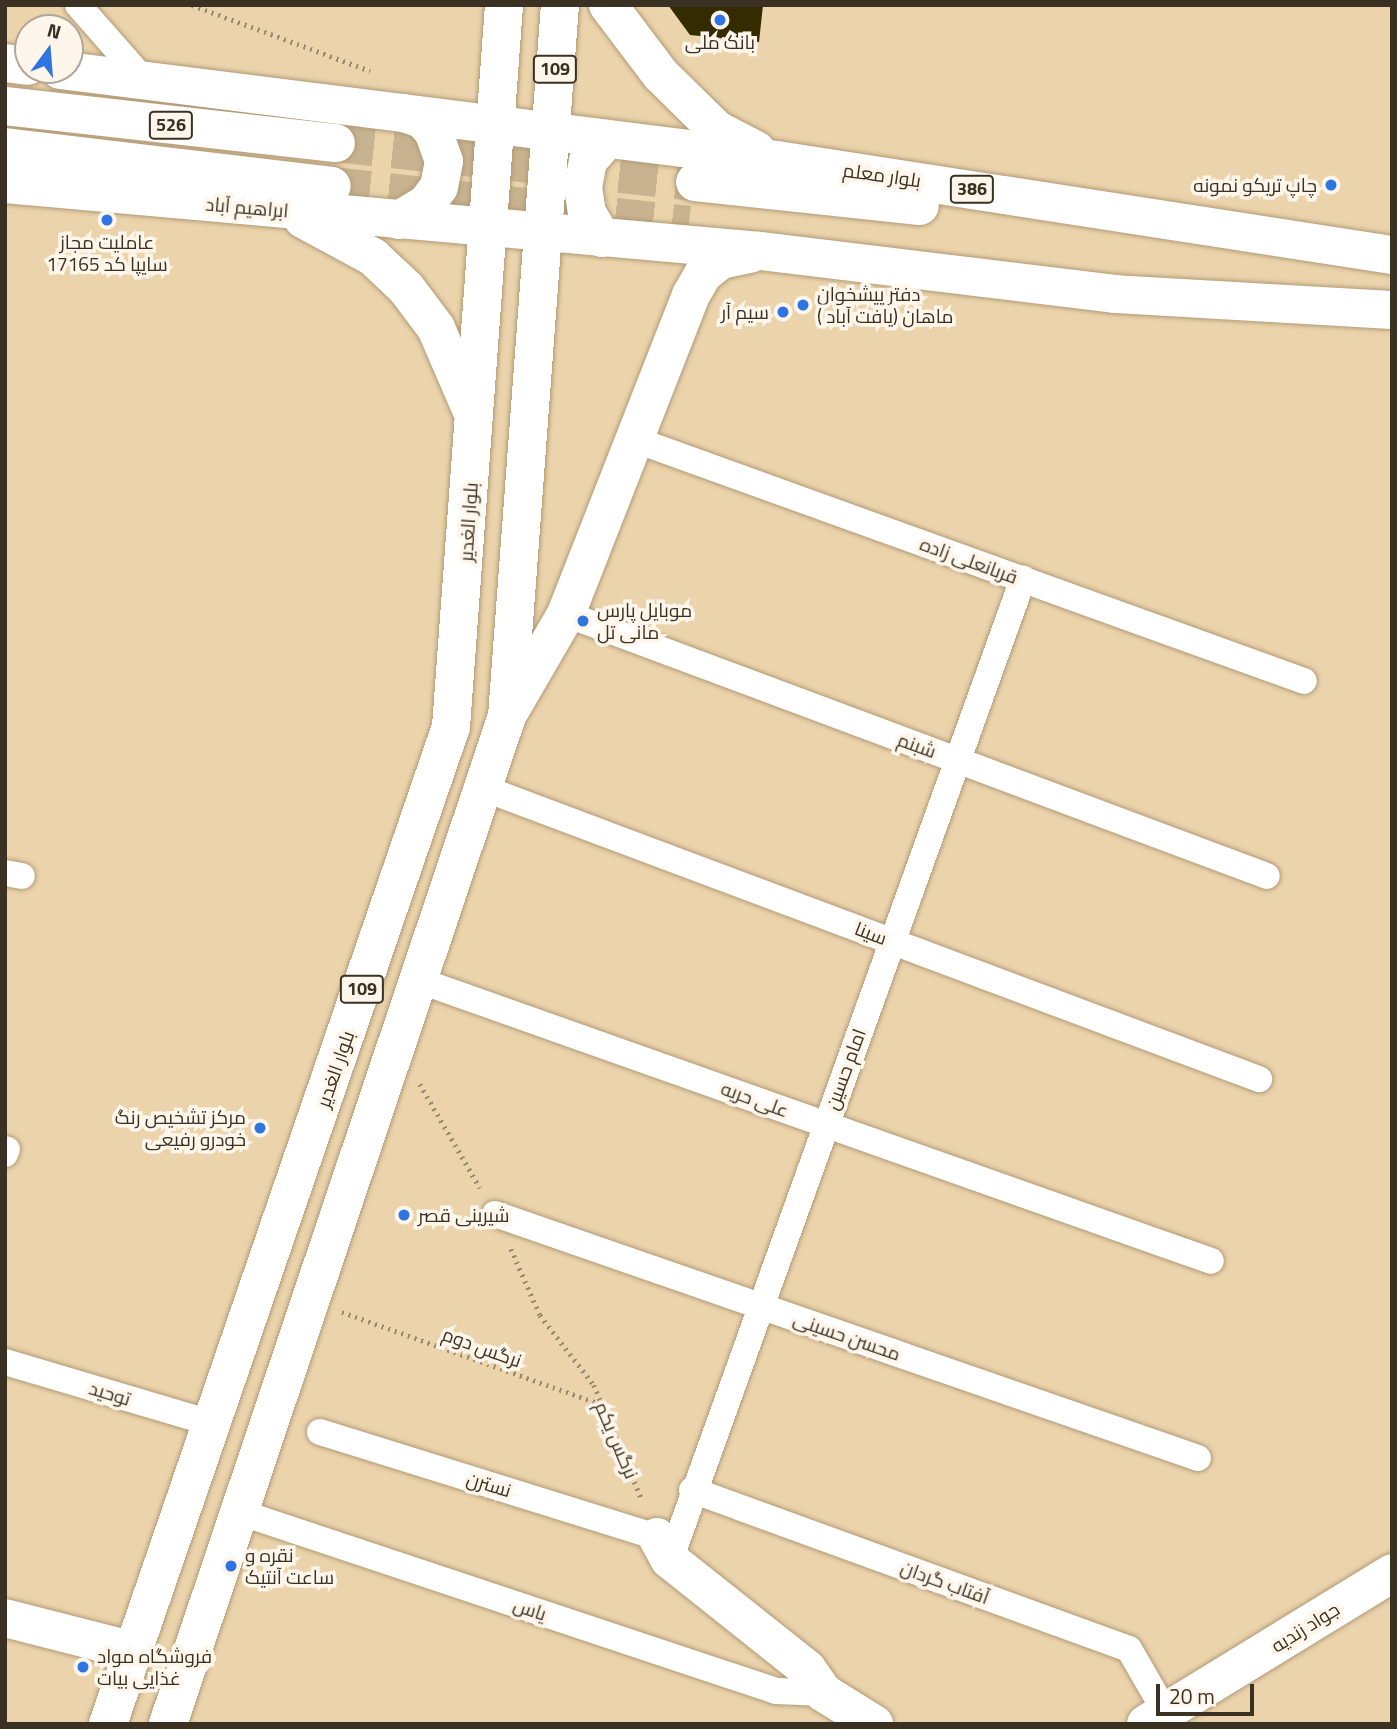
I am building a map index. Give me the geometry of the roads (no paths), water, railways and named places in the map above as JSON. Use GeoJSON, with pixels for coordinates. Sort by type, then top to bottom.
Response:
{"type":"FeatureCollection","features":[{"type":"Feature","properties":{"kind":"main road","name":"109"},"geometry":{"type":"LineString","coordinates":[[489,228],[504,5]]}},
{"type":"Feature","properties":{"kind":"main road","name":"109"},"geometry":{"type":"LineString","coordinates":[[168,1724],[507,716],[560,5]]}},
{"type":"Feature","properties":{"kind":"main road"},"geometry":{"type":"LineString","coordinates":[[608,5],[661,75],[718,130],[777,160]]}},
{"type":"Feature","properties":{"kind":"main road","name":"526"},"geometry":{"type":"LineString","coordinates":[[84,73],[495,125]]}},
{"type":"Feature","properties":{"kind":"main road","name":"526"},"geometry":{"type":"LineString","coordinates":[[5,106],[336,143]]}},
{"type":"Feature","properties":{"kind":"main road"},"geometry":{"type":"LineString","coordinates":[[399,220],[426,204],[439,187],[444,161],[433,131],[422,119],[404,113]]}},
{"type":"Feature","properties":{"kind":"main road","name":"بلوار معلم"},"geometry":{"type":"LineString","coordinates":[[495,125],[777,160],[1392,255]]}},
{"type":"Feature","properties":{"kind":"main road"},"geometry":{"type":"LineString","coordinates":[[602,238],[587,213],[583,187],[588,161],[607,139]]}},
{"type":"Feature","properties":{"kind":"main road","name":"ابراهیم آباد"},"geometry":{"type":"LineString","coordinates":[[5,147],[332,186]]}},
{"type":"Feature","properties":{"kind":"main road","name":"بلوار معلم"},"geometry":{"type":"LineString","coordinates":[[695,182],[1392,255]]}},
{"type":"Feature","properties":{"kind":"main road","name":"ابراهیم آباد"},"geometry":{"type":"LineString","coordinates":[[5,184],[489,228]]}},
{"type":"Feature","properties":{"kind":"main road"},"geometry":{"type":"LineString","coordinates":[[289,211],[373,257],[406,288],[436,328],[476,419]]}},
{"type":"Feature","properties":{"kind":"main road"},"geometry":{"type":"LineString","coordinates":[[689,225],[1391,310]]}},
{"type":"Feature","properties":{"kind":"main road"},"geometry":{"type":"LineString","coordinates":[[489,228],[760,251],[1114,294],[1391,310]]}},
{"type":"Feature","properties":{"kind":"main road","name":"بلوار الغدیر"},"geometry":{"type":"LineString","coordinates":[[108,1724],[214,1424],[451,727],[489,228]]}},
{"type":"Feature","properties":{"kind":"main road"},"geometry":{"type":"LineString","coordinates":[[507,716],[566,614],[634,439],[703,274],[721,261],[760,251]]}},
{"type":"Feature","properties":{"kind":"main road"},"geometry":{"type":"LineString","coordinates":[[664,1548],[807,1669],[824,1693],[874,1724]]}},
{"type":"Feature","properties":{"kind":"main road","name":"جواد زندیه"},"geometry":{"type":"LineString","coordinates":[[1156,1718],[1392,1573]]}},
{"type":"Feature","properties":{"kind":"main road"},"geometry":{"type":"LineString","coordinates":[[5,1618],[134,1651]]}},
{"type":"Feature","properties":{"kind":"street"},"geometry":{"type":"LineString","coordinates":[[78,5],[144,80]]}},
{"type":"Feature","properties":{"kind":"street","name":"قربانعلی زاده"},"geometry":{"type":"LineString","coordinates":[[634,439],[1304,681]]}},
{"type":"Feature","properties":{"kind":"street","name":"امام حسین"},"geometry":{"type":"LineString","coordinates":[[664,1548],[692,1490],[1023,579]]}},
{"type":"Feature","properties":{"kind":"street","name":"شبنم"},"geometry":{"type":"LineString","coordinates":[[566,614],[1267,876]]}},
{"type":"Feature","properties":{"kind":"street","name":"سینا"},"geometry":{"type":"LineString","coordinates":[[483,788],[1259,1079]]}},
{"type":"Feature","properties":{"kind":"street","name":"علی حریه"},"geometry":{"type":"LineString","coordinates":[[418,980],[1211,1261]]}},
{"type":"Feature","properties":{"kind":"street","name":"محسن حسینی"},"geometry":{"type":"LineString","coordinates":[[495,1214],[1198,1458]]}},
{"type":"Feature","properties":{"kind":"street","name":"توحید"},"geometry":{"type":"LineString","coordinates":[[5,1362],[214,1424]]}},
{"type":"Feature","properties":{"kind":"street","name":"نسترن"},"geometry":{"type":"LineString","coordinates":[[320,1432],[664,1548]]}},
{"type":"Feature","properties":{"kind":"street","name":"آفتاب گردان"},"geometry":{"type":"LineString","coordinates":[[692,1490],[1129,1649],[1156,1718]]}},
{"type":"Feature","properties":{"kind":"street","name":"یاس"},"geometry":{"type":"LineString","coordinates":[[239,1512],[776,1690],[824,1693]]}},
{"type":"Feature","properties":{"kind":"tunnel"},"geometry":{"type":"LineString","coordinates":[[336,143],[695,182]]}},
{"type":"Feature","properties":{"kind":"tunnel"},"geometry":{"type":"LineString","coordinates":[[332,186],[689,225]]}},
{"type":"Feature","properties":{"kind":"place","name":"بانک ملی"},"geometry":{"type":"Point","coordinates":[720,20]}},
{"type":"Feature","properties":{"kind":"place","name":"چاپ تریکو نمونه"},"geometry":{"type":"Point","coordinates":[1331,185]}},
{"type":"Feature","properties":{"kind":"place","name":"عاملیت مجاز سایپا کد 17165"},"geometry":{"type":"Point","coordinates":[107,220]}},
{"type":"Feature","properties":{"kind":"place","name":"دفتر پیشخوان ماهان (یافت آباد )"},"geometry":{"type":"Point","coordinates":[803,305]}},
{"type":"Feature","properties":{"kind":"place","name":"سیم آر"},"geometry":{"type":"Point","coordinates":[783,312]}},
{"type":"Feature","properties":{"kind":"place","name":"موبایل پارس مانی تل"},"geometry":{"type":"Point","coordinates":[583,621]}},
{"type":"Feature","properties":{"kind":"place","name":"مرکز تشخیص رنگ خودرو رفیعی"},"geometry":{"type":"Point","coordinates":[260,1128]}},
{"type":"Feature","properties":{"kind":"place","name":"شیرینی قصر"},"geometry":{"type":"Point","coordinates":[404,1215]}},
{"type":"Feature","properties":{"kind":"place","name":"نقره و ساعت آنتیک"},"geometry":{"type":"Point","coordinates":[231,1566]}},
{"type":"Feature","properties":{"kind":"place","name":"فروشگاه مواد غذایی بیات"},"geometry":{"type":"Point","coordinates":[83,1667]}}]}
